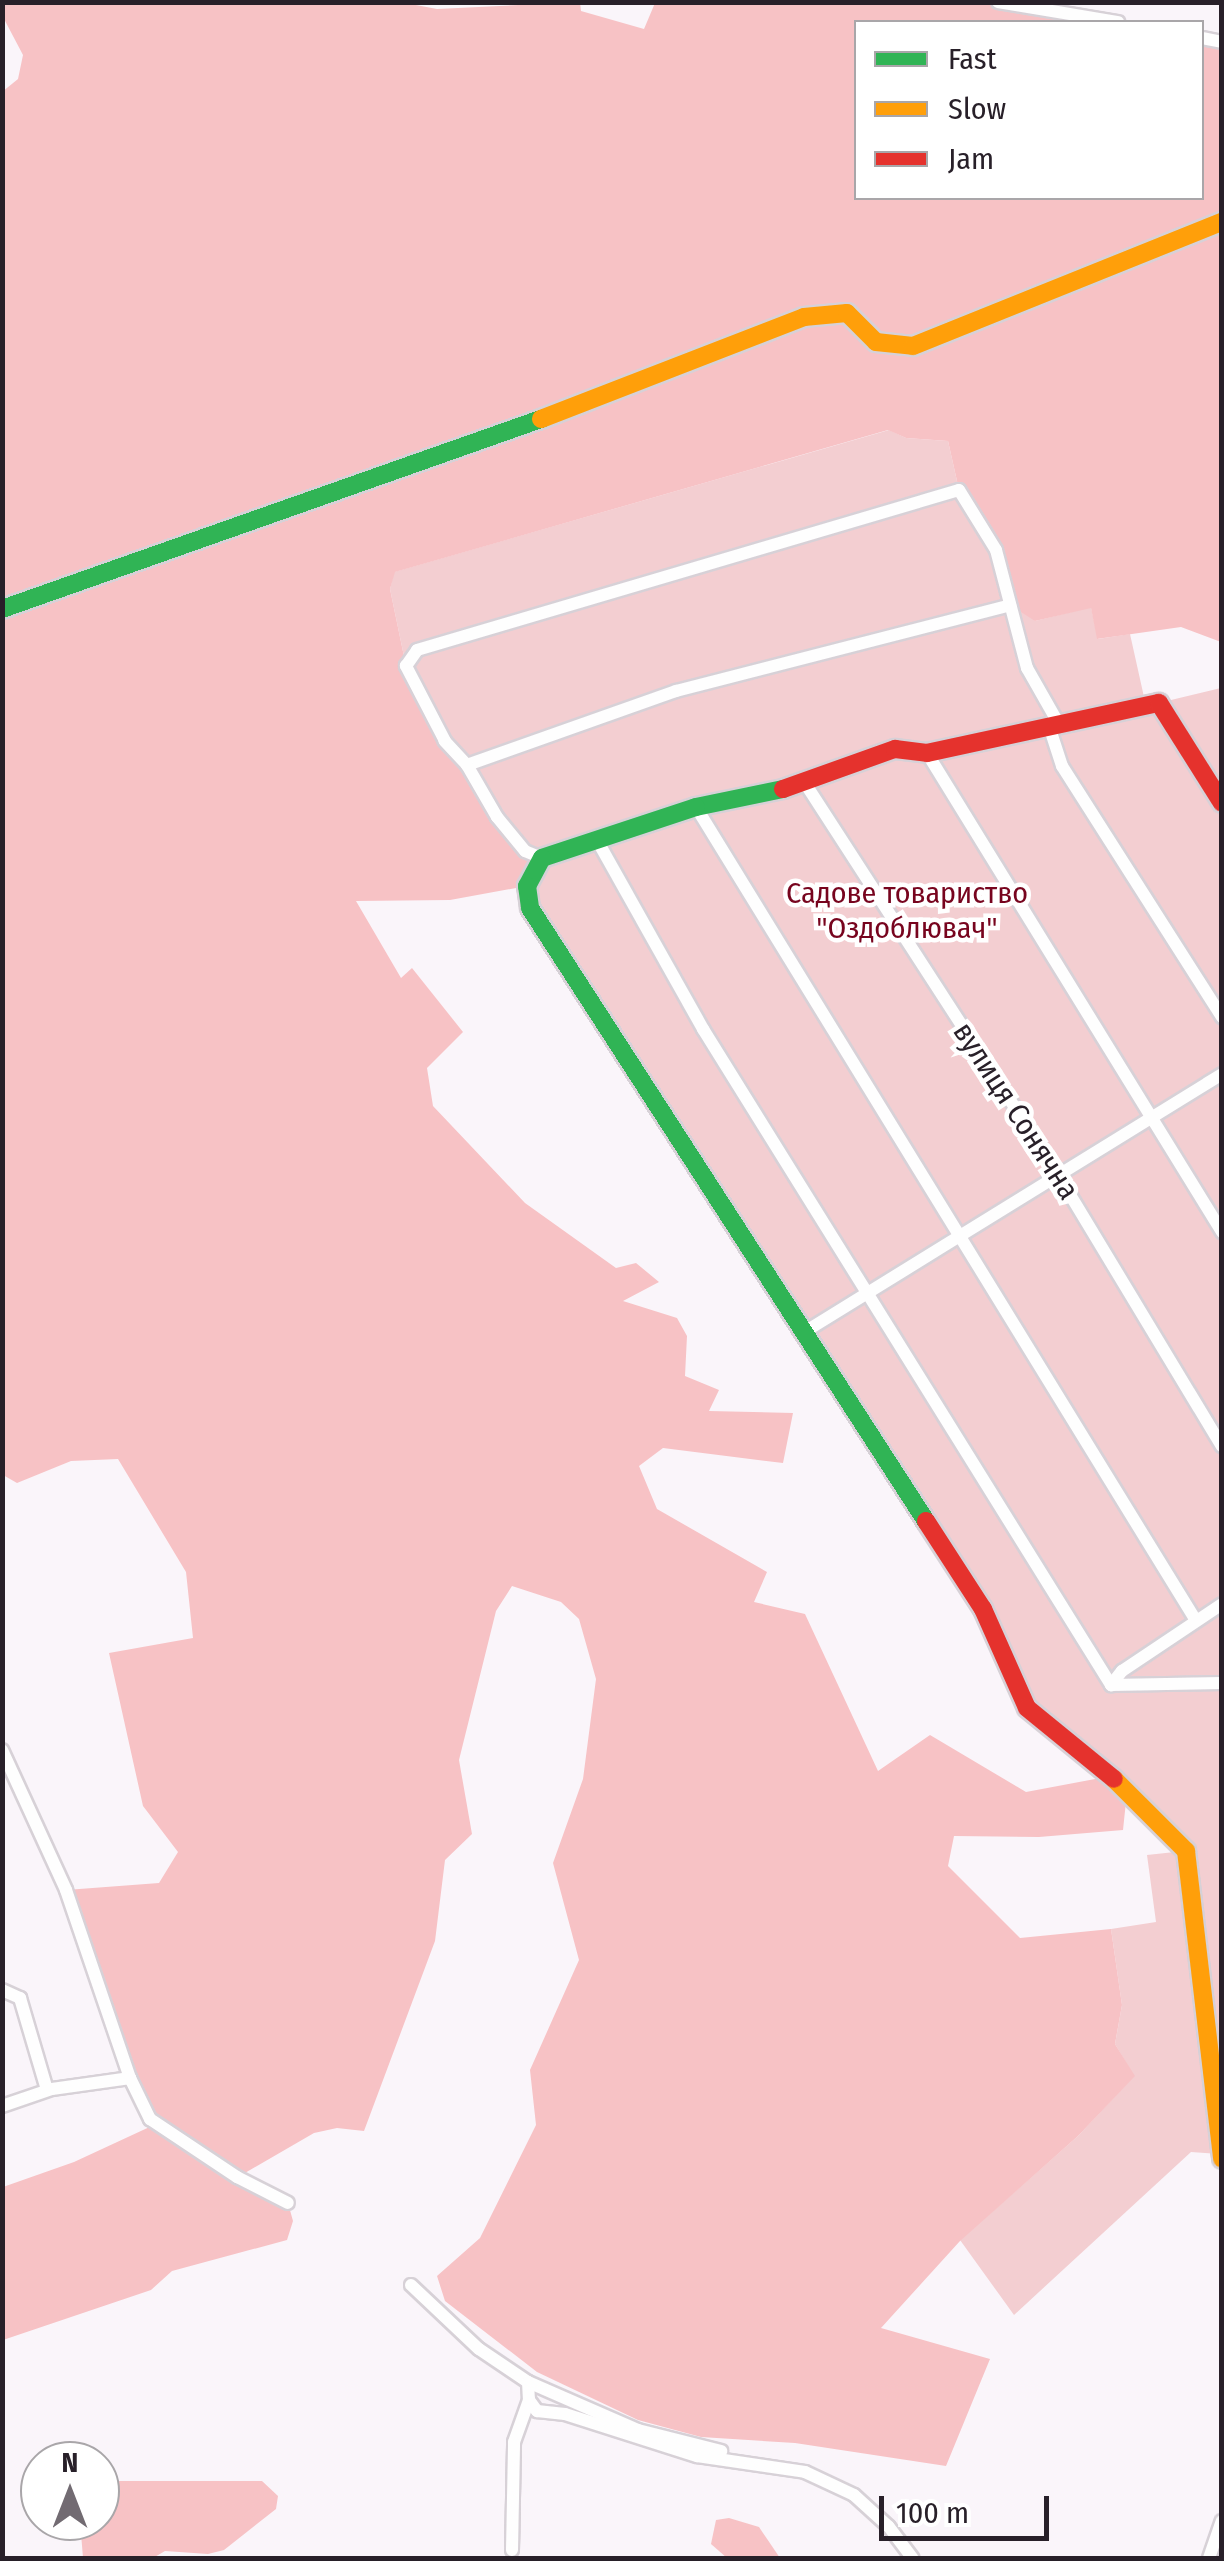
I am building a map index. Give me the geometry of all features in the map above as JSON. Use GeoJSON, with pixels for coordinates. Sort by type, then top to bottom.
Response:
{"type":"FeatureCollection","features":[{"type":"Feature","properties":{"kind":"street"},"geometry":{"type":"LineString","coordinates":[[998,2],[1106,20]]}},
{"type":"Feature","properties":{"kind":"street"},"geometry":{"type":"LineString","coordinates":[[2,609],[470,447],[804,317],[847,313],[876,342],[913,346],[1222,222]]}},
{"type":"Feature","properties":{"kind":"street"},"geometry":{"type":"LineString","coordinates":[[1222,803],[1159,703],[1055,728],[927,753],[895,749],[769,794],[696,808],[542,858],[525,851],[497,817],[467,765],[445,741],[406,666],[418,650],[960,490],[996,550],[1027,668],[1055,728],[1062,766],[1222,1017]]}},
{"type":"Feature","properties":{"kind":"street"},"geometry":{"type":"LineString","coordinates":[[467,765],[676,691],[1010,604]]}},
{"type":"Feature","properties":{"kind":"street"},"geometry":{"type":"LineString","coordinates":[[927,753],[1222,1232]]}},
{"type":"Feature","properties":{"kind":"street","name":"вулиця Сонячна"},"geometry":{"type":"LineString","coordinates":[[802,780],[1057,1174],[1222,1446]]}},
{"type":"Feature","properties":{"kind":"street"},"geometry":{"type":"LineString","coordinates":[[696,808],[1194,1619]]}},
{"type":"Feature","properties":{"kind":"street"},"geometry":{"type":"LineString","coordinates":[[597,840],[703,1029],[1111,1685]]}},
{"type":"Feature","properties":{"kind":"street"},"geometry":{"type":"LineString","coordinates":[[542,858],[527,886],[530,908],[983,1609],[1027,1708],[1094,1759],[1186,1851],[1215,2007],[1222,2159]]}},
{"type":"Feature","properties":{"kind":"street"},"geometry":{"type":"LineString","coordinates":[[806,1331],[1222,1074]]}},
{"type":"Feature","properties":{"kind":"street"},"geometry":{"type":"LineString","coordinates":[[1111,1685],[1122,1672],[1194,1619],[1222,1604]]}},
{"type":"Feature","properties":{"kind":"street"},"geometry":{"type":"LineString","coordinates":[[1111,1685],[1222,1684]]}},
{"type":"Feature","properties":{"kind":"street"},"geometry":{"type":"LineString","coordinates":[[2,1750],[66,1890],[130,2078],[150,2119],[237,2178],[288,2204]]}},
{"type":"Feature","properties":{"kind":"street"},"geometry":{"type":"LineString","coordinates":[[3,1990],[20,1998],[48,2090]]}},
{"type":"Feature","properties":{"kind":"street"},"geometry":{"type":"LineString","coordinates":[[2,2106],[48,2090],[130,2078]]}},
{"type":"Feature","properties":{"kind":"street"},"geometry":{"type":"LineString","coordinates":[[411,2284],[491,2358],[528,2382],[638,2430],[721,2450]]}},
{"type":"Feature","properties":{"kind":"street"},"geometry":{"type":"LineString","coordinates":[[512,2550],[514,2442],[529,2400],[528,2382]]}},
{"type":"Feature","properties":{"kind":"street"},"geometry":{"type":"LineString","coordinates":[[529,2400],[536,2412],[565,2414],[697,2456],[805,2472],[854,2496],[889,2526],[912,2558]]}},
{"type":"Feature","properties":{"kind":"street"},"geometry":{"type":"LineString","coordinates":[[1209,2558],[1222,2521]]}},
{"type":"Feature","properties":{"kind":"green space","name":"Садове товариство \"Оздоблювач\""},"geometry":{"type":"Polygon","coordinates":[[[889,430],[906,438],[948,441],[959,490],[1035,621],[1091,607],[1098,639],[1130,634],[1146,706],[1221,688],[1221,2159],[1219,2154],[1191,2152],[1014,2315],[960,2240],[1078,2136],[1134,2076],[1115,2044],[1122,2005],[1111,1929],[1156,1922],[1147,1855],[1184,1851],[1027,1708],[983,1609],[530,908],[525,851],[445,741],[406,666],[390,589],[394,572],[889,430]]]}},
{"type":"Feature","properties":{"kind":"shaded area"},"geometry":{"type":"Polygon","coordinates":[[[400,2],[437,9],[580,2],[581,11],[644,29],[655,3],[998,3],[1097,20],[854,20],[854,200],[1204,200],[1204,38],[1221,42],[1221,642],[1181,627],[1097,639],[1091,608],[1035,621],[1010,605],[996,550],[959,490],[948,441],[906,438],[888,430],[395,572],[390,589],[406,666],[445,741],[525,851],[542,858],[527,886],[450,900],[356,901],[401,978],[412,968],[463,1032],[427,1068],[433,1106],[525,1203],[616,1268],[636,1263],[659,1282],[623,1301],[677,1318],[687,1336],[685,1376],[719,1390],[709,1411],[793,1413],[783,1463],[663,1448],[639,1466],[657,1509],[767,1572],[754,1602],[805,1614],[878,1771],[930,1735],[1026,1792],[1111,1776],[1127,1792],[1123,1830],[1039,1837],[954,1836],[948,1866],[1020,1938],[1111,1929],[1122,2005],[1115,2044],[1135,2076],[1078,2136],[960,2241],[881,2328],[990,2359],[946,2466],[795,2443],[701,2437],[638,2420],[537,2372],[445,2301],[437,2276],[480,2238],[536,2125],[530,2070],[579,1960],[553,1863],[583,1779],[596,1679],[579,1619],[561,1602],[512,1586],[496,1611],[459,1760],[472,1834],[445,1860],[435,1941],[364,2131],[337,2128],[314,2133],[238,2177],[288,2203],[293,2221],[287,2240],[172,2271],[151,2290],[3,2340],[3,2187],[74,2162],[156,2124],[150,2119],[66,1890],[159,1883],[178,1852],[143,1806],[109,1653],[193,1638],[186,1572],[118,1459],[71,1461],[17,1483],[3,1475],[2,92],[18,79],[23,55],[3,17],[3,3],[400,2]]]}},
{"type":"Feature","properties":{"kind":"shaded area"},"geometry":{"type":"Polygon","coordinates":[[[120,2481],[262,2481],[278,2496],[276,2509],[224,2550],[208,2554],[165,2551],[153,2558],[83,2558],[82,2541],[120,2541],[120,2481]]]}},
{"type":"Feature","properties":{"kind":"shaded area"},"geometry":{"type":"Polygon","coordinates":[[[729,2518],[759,2527],[780,2558],[727,2558],[711,2544],[716,2520],[729,2518]]]}},
{"type":"Feature","properties":{"kind":"traffic: fast"},"geometry":{"type":"LineString","coordinates":[[2,609],[541,419]]}},
{"type":"Feature","properties":{"kind":"traffic: fast"},"geometry":{"type":"LineString","coordinates":[[783,789],[696,807],[542,858],[527,886],[530,908],[926,1521]]}},
{"type":"Feature","properties":{"kind":"traffic: slow"},"geometry":{"type":"LineString","coordinates":[[541,419],[804,317],[847,313],[876,342],[913,346],[1222,222]]}},
{"type":"Feature","properties":{"kind":"traffic: slow"},"geometry":{"type":"LineString","coordinates":[[1114,1779],[1186,1851],[1222,2159]]}},
{"type":"Feature","properties":{"kind":"traffic: jam"},"geometry":{"type":"LineString","coordinates":[[783,789],[895,749],[927,753],[1159,703],[1222,803]]}},
{"type":"Feature","properties":{"kind":"traffic: jam"},"geometry":{"type":"LineString","coordinates":[[926,1521],[983,1609],[1027,1708],[1114,1779]]}}]}
